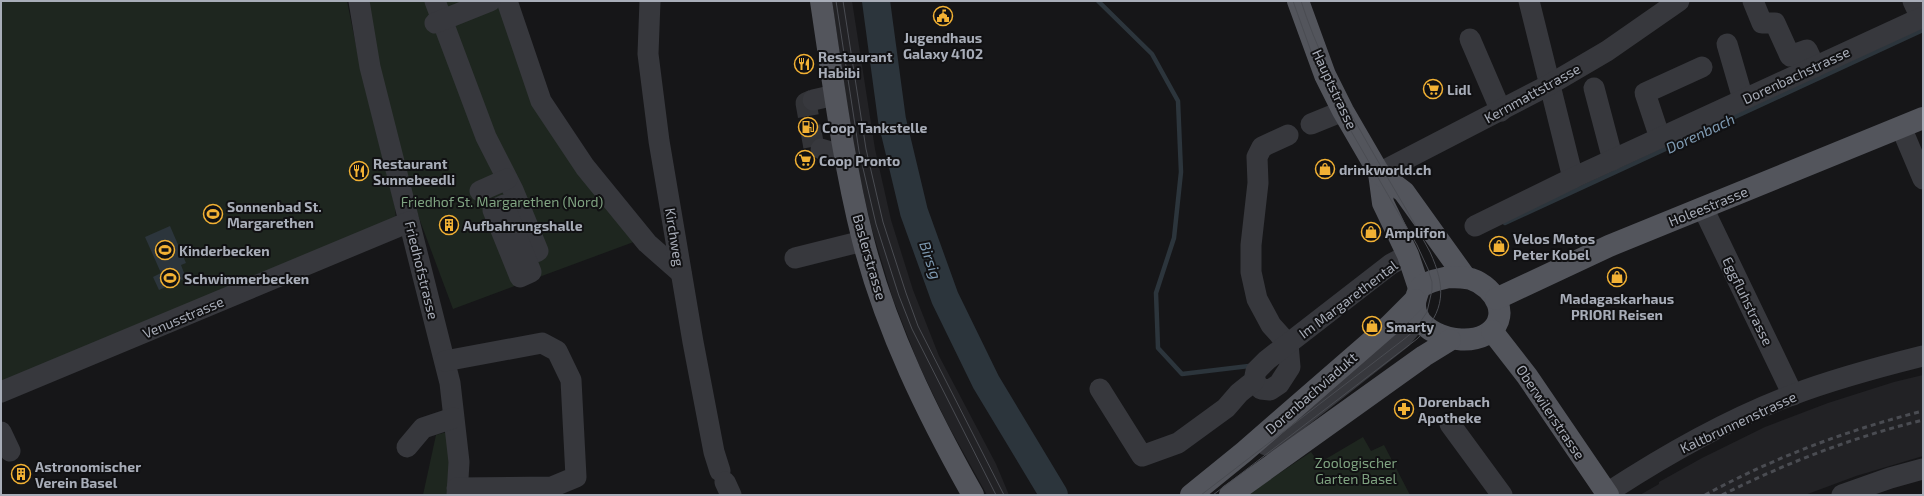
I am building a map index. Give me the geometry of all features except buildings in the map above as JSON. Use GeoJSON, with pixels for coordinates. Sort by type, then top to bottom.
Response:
{"type":"FeatureCollection","features":[{"type":"Feature","properties":{"kind":"main road","name":"Baslerstrasse"},"geometry":{"type":"LineString","coordinates":[[821,1],[844,156],[863,241],[883,302],[905,360],[938,430],[973,495]]}},
{"type":"Feature","properties":{"kind":"main road","name":"Hauptstrasse"},"geometry":{"type":"LineString","coordinates":[[1298,1],[1325,75],[1343,111],[1379,173],[1383,203],[1408,255],[1427,315]]}},
{"type":"Feature","properties":{"kind":"main road","name":"Holeestrasse"},"geometry":{"type":"LineString","coordinates":[[1496,299],[1609,246],[1923,118]]}},
{"type":"Feature","properties":{"kind":"main road","name":"Hauptstrasse"},"geometry":{"type":"LineString","coordinates":[[1379,173],[1404,192],[1464,277]]}},
{"type":"Feature","properties":{"kind":"main road"},"geometry":{"type":"LineString","coordinates":[[1230,495],[1424,356],[1427,315],[1427,283],[1441,279],[1464,277],[1480,283],[1496,299],[1500,309],[1498,322],[1492,331],[1474,340],[1465,341],[1427,315]]}},
{"type":"Feature","properties":{"kind":"main road","name":"Dorenbachviadukt"},"geometry":{"type":"LineString","coordinates":[[1198,490],[1390,325],[1427,315]]}},
{"type":"Feature","properties":{"kind":"main road","name":"Oberwilerstrasse"},"geometry":{"type":"LineString","coordinates":[[1492,331],[1527,376],[1607,494]]}},
{"type":"Feature","properties":{"kind":"street","name":"Friedhofstrasse"},"geometry":{"type":"LineString","coordinates":[[358,1],[370,67],[450,383],[459,462],[457,491]]}},
{"type":"Feature","properties":{"kind":"street"},"geometry":{"type":"LineString","coordinates":[[435,1],[439,22],[486,137],[494,185],[504,205],[524,256],[538,251],[494,185]]}},
{"type":"Feature","properties":{"kind":"street"},"geometry":{"type":"LineString","coordinates":[[439,22],[490,1]]}},
{"type":"Feature","properties":{"kind":"street"},"geometry":{"type":"LineString","coordinates":[[507,1],[541,100],[584,167],[647,243],[681,273]]}},
{"type":"Feature","properties":{"kind":"street","name":"Kirchweg"},"geometry":{"type":"LineString","coordinates":[[650,1],[648,54],[644,88],[659,141],[681,273],[714,452],[725,483]]}},
{"type":"Feature","properties":{"kind":"street"},"geometry":{"type":"LineString","coordinates":[[1529,1],[1573,178]]}},
{"type":"Feature","properties":{"kind":"street","name":"Kernmattstrasse"},"geometry":{"type":"LineString","coordinates":[[1379,173],[1549,85],[1607,50],[1654,8],[1678,1]]}},
{"type":"Feature","properties":{"kind":"street"},"geometry":{"type":"LineString","coordinates":[[1753,1],[1762,23],[1774,23],[1790,56],[1807,50],[1815,66]]}},
{"type":"Feature","properties":{"kind":"street","name":"Dorenbachstrasse"},"geometry":{"type":"LineString","coordinates":[[1475,226],[1573,178],[1815,66],[1919,12]]}},
{"type":"Feature","properties":{"kind":"street"},"geometry":{"type":"LineString","coordinates":[[1470,39],[1501,111]]}},
{"type":"Feature","properties":{"kind":"street"},"geometry":{"type":"LineString","coordinates":[[1727,44],[1743,99]]}},
{"type":"Feature","properties":{"kind":"street"},"geometry":{"type":"LineString","coordinates":[[1660,138],[1645,93],[1702,67]]}},
{"type":"Feature","properties":{"kind":"street"},"geometry":{"type":"LineString","coordinates":[[1594,88],[1613,160]]}},
{"type":"Feature","properties":{"kind":"street"},"geometry":{"type":"LineString","coordinates":[[813,100],[835,95]]}},
{"type":"Feature","properties":{"kind":"street"},"geometry":{"type":"LineString","coordinates":[[1311,124],[1343,111]]}},
{"type":"Feature","properties":{"kind":"street"},"geometry":{"type":"LineString","coordinates":[[1901,127],[1923,179]]}},
{"type":"Feature","properties":{"kind":"street"},"geometry":{"type":"LineString","coordinates":[[1288,135],[1262,147],[1257,157],[1258,183],[1251,246],[1251,272],[1257,299],[1271,325],[1288,344]]}},
{"type":"Feature","properties":{"kind":"street"},"geometry":{"type":"LineString","coordinates":[[821,149],[844,156]]}},
{"type":"Feature","properties":{"kind":"street","name":"Eggfluhstrasse"},"geometry":{"type":"LineString","coordinates":[[1703,208],[1793,395]]}},
{"type":"Feature","properties":{"kind":"street","name":"Venusstrasse"},"geometry":{"type":"LineString","coordinates":[[1,392],[409,222]]}},
{"type":"Feature","properties":{"kind":"street"},"geometry":{"type":"LineString","coordinates":[[795,258],[863,241]]}},
{"type":"Feature","properties":{"kind":"street","name":"Im Margarethental"},"geometry":{"type":"LineString","coordinates":[[1100,389],[1142,456],[1178,443],[1226,408],[1239,393],[1254,381],[1256,371],[1288,344],[1392,264],[1408,255]]}},
{"type":"Feature","properties":{"kind":"street"},"geometry":{"type":"LineString","coordinates":[[1225,495],[1234,483],[1277,448],[1410,346],[1427,315]]}},
{"type":"Feature","properties":{"kind":"street"},"geometry":{"type":"LineString","coordinates":[[445,361],[542,344],[557,352],[571,380],[576,477],[552,487],[457,491]]}},
{"type":"Feature","properties":{"kind":"street","name":"Kaltbrunnenstrasse"},"geometry":{"type":"LineString","coordinates":[[1607,494],[1652,464],[1703,436],[1793,395],[1923,356]]}},
{"type":"Feature","properties":{"kind":"street"},"geometry":{"type":"LineString","coordinates":[[407,446],[423,428],[454,418]]}},
{"type":"Feature","properties":{"kind":"street"},"geometry":{"type":"LineString","coordinates":[[1450,424],[1502,495]]}},
{"type":"Feature","properties":{"kind":"street"},"geometry":{"type":"LineString","coordinates":[[1842,495],[1890,478],[1923,469]]}},
{"type":"Feature","properties":{"kind":"shaded area"},"geometry":{"type":"Polygon","coordinates":[[[832,1],[852,1],[875,149],[891,220],[913,290],[939,356],[996,464],[1009,495],[987,495],[947,423],[919,365],[893,299],[871,226],[854,152],[832,1]]]}},
{"type":"Feature","properties":{"kind":"shaded area","name":"Kinderbecken"},"geometry":{"type":"Polygon","coordinates":[[[170,226],[186,263],[181,265],[186,278],[159,290],[153,277],[161,273],[145,237],[170,226]]]}},
{"type":"Feature","properties":{"kind":"shaded area"},"geometry":{"type":"Polygon","coordinates":[[[1923,375],[1923,456],[1856,476],[1805,495],[1640,495],[1659,484],[1659,482],[1702,458],[1765,427],[1828,403],[1894,382],[1923,375]]]}},
{"type":"Feature","properties":{"kind":"green space"},"geometry":{"type":"Polygon","coordinates":[[[1,1],[347,1],[362,75],[395,207],[396,220],[1,391],[1,1]]]}},
{"type":"Feature","properties":{"kind":"green space","name":"Friedhof St. Margarethen (Nord)"},"geometry":{"type":"Polygon","coordinates":[[[362,1],[507,1],[540,109],[639,240],[453,309],[406,183],[362,1]]]}},
{"type":"Feature","properties":{"kind":"green space"},"geometry":{"type":"Polygon","coordinates":[[[454,430],[457,495],[423,495],[436,435],[454,430]]]}},
{"type":"Feature","properties":{"kind":"green space","name":"Zoologischer Garten Basel"},"geometry":{"type":"Polygon","coordinates":[[[1363,437],[1371,451],[1384,445],[1410,495],[1247,495],[1311,452],[1319,463],[1363,437]]]}},
{"type":"Feature","properties":{"kind":"waterway","name":"Birsig"},"geometry":{"type":"LineString","coordinates":[[876,1],[892,120],[914,212],[945,298],[986,382],[1054,495]]}},
{"type":"Feature","properties":{"kind":"waterway"},"geometry":{"type":"LineString","coordinates":[[1098,1],[1152,54],[1178,101],[1181,172],[1174,238],[1156,293],[1158,348],[1182,374],[1249,366]]}},
{"type":"Feature","properties":{"kind":"waterway","name":"Dorenbach"},"geometry":{"type":"LineString","coordinates":[[1505,223],[1923,30]]}},
{"type":"Feature","properties":{"kind":"tunnel"},"geometry":{"type":"LineString","coordinates":[[813,100],[806,103],[814,148],[821,149]]}},
{"type":"Feature","properties":{"kind":"tram line"},"geometry":{"type":"LineString","coordinates":[[836,1],[859,151],[876,224],[899,296],[912,329],[996,495]]}},
{"type":"Feature","properties":{"kind":"tram line"},"geometry":{"type":"LineString","coordinates":[[843,1],[866,149],[883,222],[906,293],[918,326],[1004,495]]}},
{"type":"Feature","properties":{"kind":"tram line"},"geometry":{"type":"LineString","coordinates":[[1201,495],[1414,331],[1427,312],[1432,290],[1432,282],[1428,269],[1417,245],[1340,112],[1312,54],[1293,1]]}},
{"type":"Feature","properties":{"kind":"tram line"},"geometry":{"type":"LineString","coordinates":[[1213,495],[1417,339],[1434,319],[1440,298],[1441,288],[1439,276],[1430,252],[1360,129],[1327,67],[1301,1]]}},
{"type":"Feature","properties":{"kind":"railway"},"geometry":{"type":"LineString","coordinates":[[1705,495],[1757,469],[1811,446],[1866,427],[1923,411]]}},
{"type":"Feature","properties":{"kind":"railway"},"geometry":{"type":"LineString","coordinates":[[1722,495],[1771,472],[1820,452],[1871,434],[1923,420]]}},
{"type":"Feature","properties":{"kind":"place","name":"Jugendhaus Galaxy 4102"},"geometry":{"type":"Point","coordinates":[943,16]}},
{"type":"Feature","properties":{"kind":"place","name":"Restaurant Habibi"},"geometry":{"type":"Point","coordinates":[804,64]}},
{"type":"Feature","properties":{"kind":"place","name":"Lidl"},"geometry":{"type":"Point","coordinates":[1433,89]}},
{"type":"Feature","properties":{"kind":"place","name":"Coop Tankstelle"},"geometry":{"type":"Point","coordinates":[808,127]}},
{"type":"Feature","properties":{"kind":"place","name":"Coop Pronto"},"geometry":{"type":"Point","coordinates":[805,160]}},
{"type":"Feature","properties":{"kind":"place","name":"drinkworld.ch"},"geometry":{"type":"Point","coordinates":[1325,169]}},
{"type":"Feature","properties":{"kind":"place","name":"Restaurant Sunnebeedli"},"geometry":{"type":"Point","coordinates":[359,171]}},
{"type":"Feature","properties":{"kind":"place","name":"Sonnenbad St. Margarethen"},"geometry":{"type":"Point","coordinates":[213,214]}},
{"type":"Feature","properties":{"kind":"place","name":"Aufbahrungshalle"},"geometry":{"type":"Point","coordinates":[449,225]}},
{"type":"Feature","properties":{"kind":"place","name":"Amplifon"},"geometry":{"type":"Point","coordinates":[1371,232]}},
{"type":"Feature","properties":{"kind":"place","name":"Velos Motos Peter Kobel"},"geometry":{"type":"Point","coordinates":[1499,246]}},
{"type":"Feature","properties":{"kind":"place","name":"Kinderbecken"},"geometry":{"type":"Point","coordinates":[165,250]}},
{"type":"Feature","properties":{"kind":"place","name":"Madagaskarhaus PRIORI Reisen"},"geometry":{"type":"Point","coordinates":[1617,277]}},
{"type":"Feature","properties":{"kind":"place","name":"Schwimmerbecken"},"geometry":{"type":"Point","coordinates":[170,278]}},
{"type":"Feature","properties":{"kind":"place","name":"Smarty"},"geometry":{"type":"Point","coordinates":[1372,326]}},
{"type":"Feature","properties":{"kind":"place","name":"Dorenbach Apotheke"},"geometry":{"type":"Point","coordinates":[1404,409]}},
{"type":"Feature","properties":{"kind":"place","name":"Astronomischer Verein Basel"},"geometry":{"type":"Point","coordinates":[21,474]}}]}
